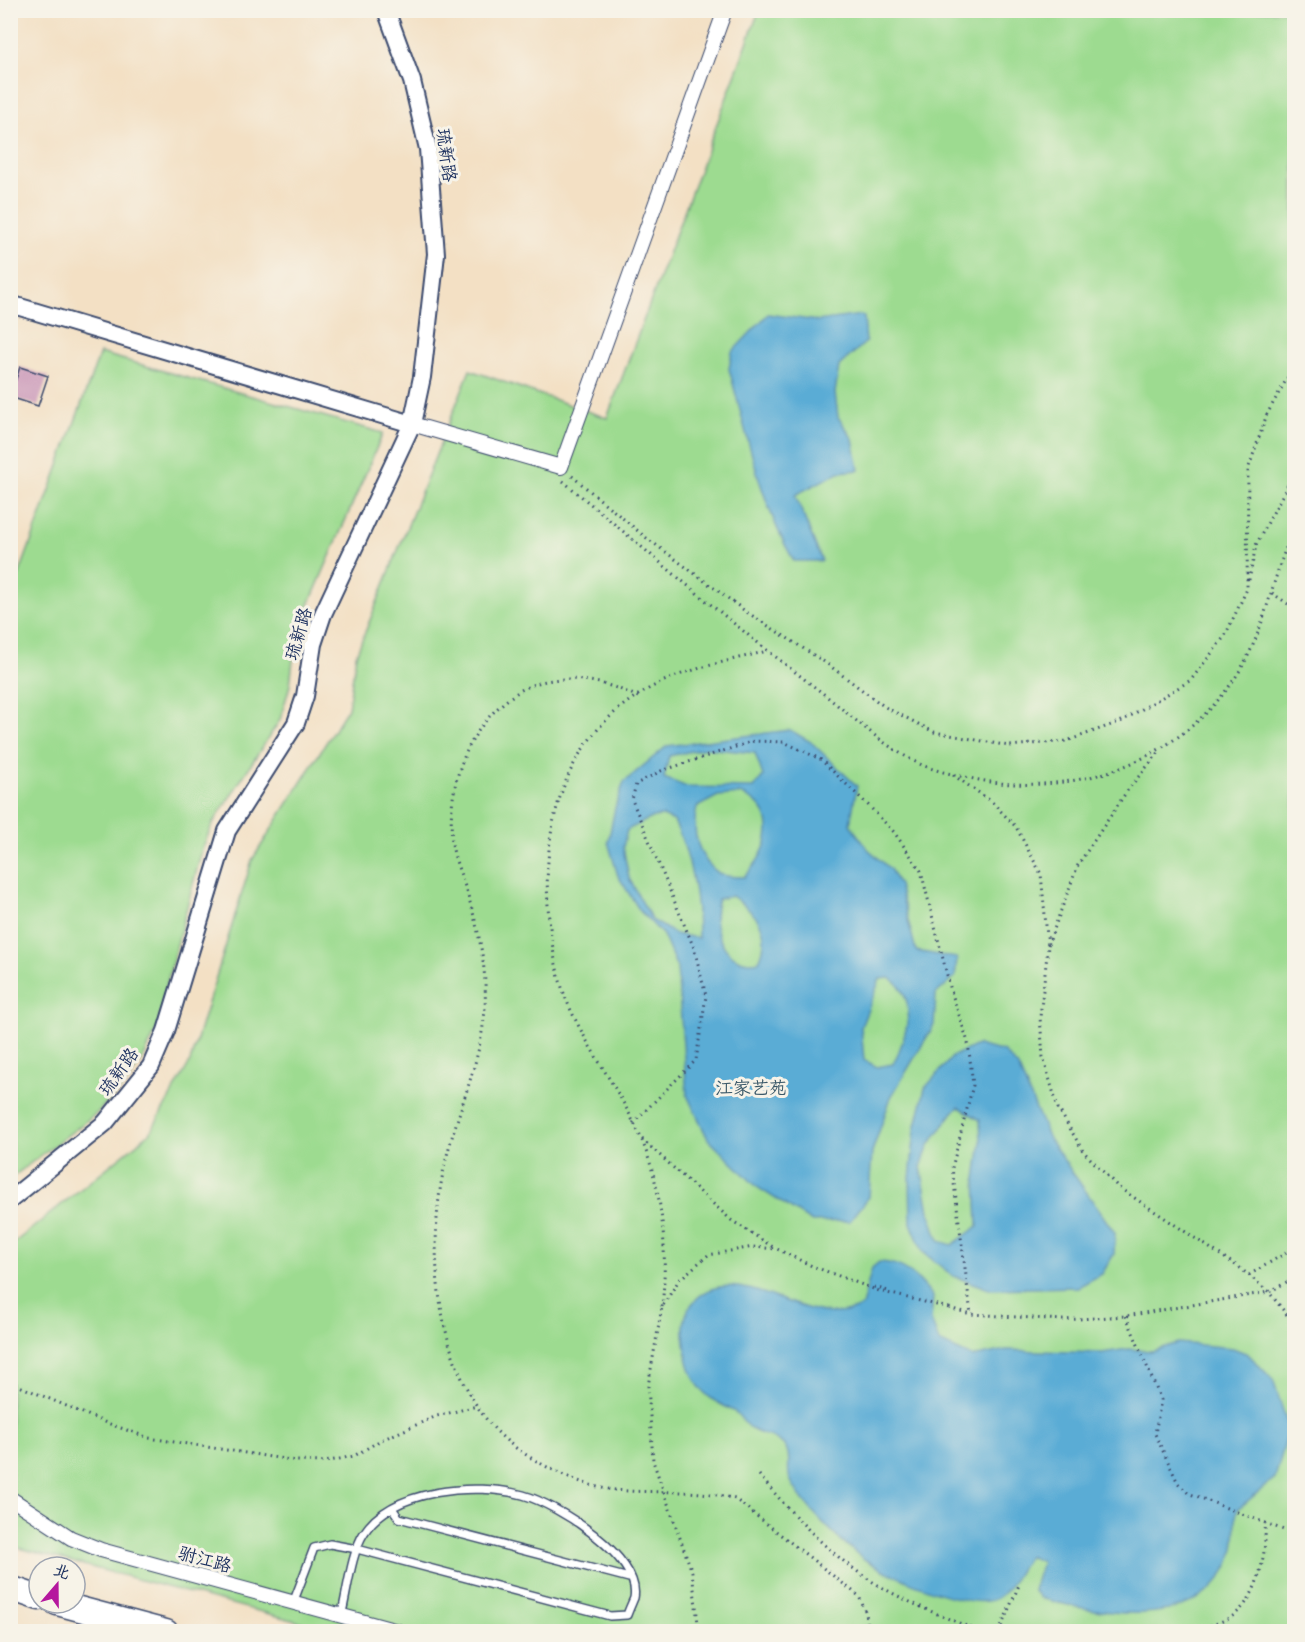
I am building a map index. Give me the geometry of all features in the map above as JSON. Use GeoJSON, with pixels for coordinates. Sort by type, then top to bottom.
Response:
{"type":"FeatureCollection","features":[{"type":"Feature","properties":{"kind":"highway"},"geometry":{"type":"LineString","coordinates":[[10,1589],[27,1594]]}},
{"type":"Feature","properties":{"kind":"highway"},"geometry":{"type":"LineString","coordinates":[[87,1611],[166,1632]]}},
{"type":"Feature","properties":{"kind":"street","name":"琉新路"},"geometry":{"type":"LineString","coordinates":[[10,1200],[105,1123],[134,1090],[151,1066],[166,1031],[227,831],[296,723],[305,696],[313,644],[323,614],[412,424],[422,377],[436,254],[428,149],[412,81],[386,10]]}},
{"type":"Feature","properties":{"kind":"street"},"geometry":{"type":"LineString","coordinates":[[10,304],[561,467],[725,10]]}},
{"type":"Feature","properties":{"kind":"street","name":"驸江路"},"geometry":{"type":"LineString","coordinates":[[10,1498],[71,1538],[101,1550],[401,1632]]}},
{"type":"Feature","properties":{"kind":"lane"},"geometry":{"type":"LineString","coordinates":[[293,1603],[315,1548],[330,1544],[357,1549],[610,1616],[627,1615],[634,1596],[629,1578],[617,1557],[591,1530],[553,1507],[524,1495],[478,1489],[449,1491],[392,1508],[373,1521],[362,1535],[357,1549],[341,1617]]}},
{"type":"Feature","properties":{"kind":"lane"},"geometry":{"type":"LineString","coordinates":[[392,1508],[399,1518],[629,1578]]}},
{"type":"Feature","properties":{"kind":"path"},"geometry":{"type":"LineString","coordinates":[[1247,589],[1248,470],[1267,414],[1294,366]]}},
{"type":"Feature","properties":{"kind":"path"},"geometry":{"type":"LineString","coordinates":[[1294,473],[1256,545],[1247,589],[1225,636],[1191,680],[1122,721],[1067,741],[1009,746],[934,732],[885,707],[826,663],[745,611],[644,536],[561,467],[556,476],[767,651],[896,750],[923,765],[952,774],[1015,785],[1054,784],[1119,770],[1162,748],[1187,730],[1236,677],[1257,636],[1294,529]]}},
{"type":"Feature","properties":{"kind":"path"},"geometry":{"type":"LineString","coordinates":[[1272,593],[1294,608]]}},
{"type":"Feature","properties":{"kind":"path"},"geometry":{"type":"LineString","coordinates":[[699,1632],[692,1572],[653,1461],[648,1386],[662,1307],[666,1268],[662,1210],[641,1138],[568,1005],[552,946],[545,881],[550,832],[562,788],[580,752],[613,713],[654,686],[767,651]]}},
{"type":"Feature","properties":{"kind":"path"},"geometry":{"type":"LineString","coordinates":[[638,697],[613,684],[581,679],[553,680],[521,690],[494,709],[473,736],[460,763],[453,799],[452,844],[473,912],[484,960],[485,1008],[477,1061],[443,1173],[436,1237],[438,1291],[451,1350],[477,1406],[507,1441],[557,1473],[605,1489],[712,1492],[735,1499],[859,1596],[866,1612],[869,1632]]}},
{"type":"Feature","properties":{"kind":"path"},"geometry":{"type":"LineString","coordinates":[[633,1123],[676,1077],[696,1060],[706,996],[694,948],[632,800],[636,784],[661,771],[754,741],[784,742],[820,759],[894,832],[921,871],[951,991],[968,1042],[973,1085],[952,1168],[971,1314]]}},
{"type":"Feature","properties":{"kind":"path"},"geometry":{"type":"LineString","coordinates":[[1048,946],[1078,865],[1129,788],[1162,748]]}},
{"type":"Feature","properties":{"kind":"path"},"geometry":{"type":"LineString","coordinates":[[952,774],[991,801],[1016,827],[1041,874],[1048,946],[1040,1017],[1043,1057],[1058,1108],[1083,1151],[1118,1187],[1249,1275],[1269,1292],[1294,1323]]}},
{"type":"Feature","properties":{"kind":"path"},"geometry":{"type":"LineString","coordinates":[[641,1138],[731,1220],[777,1249],[812,1266],[879,1291],[971,1314],[1063,1320],[1126,1316],[1269,1292],[1294,1278]]}},
{"type":"Feature","properties":{"kind":"path"},"geometry":{"type":"LineString","coordinates":[[662,1307],[679,1280],[708,1255],[753,1247],[777,1249]]}},
{"type":"Feature","properties":{"kind":"path"},"geometry":{"type":"LineString","coordinates":[[1249,1275],[1294,1248]]}},
{"type":"Feature","properties":{"kind":"path"},"geometry":{"type":"LineString","coordinates":[[1126,1316],[1161,1400],[1155,1434],[1178,1484],[1188,1493],[1294,1533]]}},
{"type":"Feature","properties":{"kind":"path"},"geometry":{"type":"LineString","coordinates":[[10,1382],[104,1422],[149,1438],[297,1461],[325,1462],[354,1456],[381,1440],[437,1416],[477,1406]]}},
{"type":"Feature","properties":{"kind":"path"},"geometry":{"type":"LineString","coordinates":[[759,1475],[803,1526],[855,1570],[911,1602],[982,1632]]}},
{"type":"Feature","properties":{"kind":"path"},"geometry":{"type":"LineString","coordinates":[[1186,1632],[1230,1619],[1248,1599],[1260,1575],[1267,1547],[1265,1523]]}},
{"type":"Feature","properties":{"kind":"path"},"geometry":{"type":"LineString","coordinates":[[999,1632],[1019,1585]]}},
{"type":"Feature","properties":{"kind":"green space","name":"江家艺苑"},"geometry":{"type":"Polygon","coordinates":[[[759,11],[1294,11],[1294,1631],[334,1631],[87,1566],[87,1555],[45,1555],[11,1546],[10,1246],[150,1133],[190,1062],[252,860],[348,708],[356,655],[470,370],[607,418],[759,11]]]}},
{"type":"Feature","properties":{"kind":"green space"},"geometry":{"type":"Polygon","coordinates":[[[100,353],[383,433],[296,635],[290,685],[280,720],[213,823],[202,850],[163,998],[158,1027],[144,1057],[128,1081],[97,1113],[11,1178],[11,597],[100,353]]]}},
{"type":"Feature","properties":{"kind":"water"},"geometry":{"type":"Polygon","coordinates":[[[768,314],[818,321],[861,315],[864,317],[866,342],[839,366],[835,393],[838,417],[853,439],[859,470],[839,472],[795,495],[822,561],[794,561],[782,539],[763,492],[729,369],[732,352],[768,314]]]}},
{"type":"Feature","properties":{"kind":"water"},"geometry":{"type":"Polygon","coordinates":[[[790,730],[811,742],[857,786],[850,824],[867,848],[890,869],[899,885],[916,951],[957,958],[955,977],[936,994],[934,1025],[891,1097],[872,1152],[869,1197],[850,1221],[812,1222],[757,1187],[708,1139],[687,1095],[677,968],[663,935],[640,911],[618,876],[608,842],[615,808],[624,782],[667,746],[790,730]],[[706,748],[669,756],[664,778],[687,787],[754,788],[763,776],[755,753],[706,748]],[[740,794],[718,796],[697,807],[695,826],[698,844],[706,861],[720,874],[744,877],[760,856],[765,844],[768,832],[767,821],[762,810],[754,801],[740,794]],[[663,816],[653,817],[627,830],[623,847],[629,878],[652,920],[675,934],[698,938],[697,908],[692,878],[680,835],[674,821],[663,816]],[[732,896],[718,899],[715,910],[718,933],[728,952],[747,962],[759,961],[764,940],[760,923],[755,916],[732,896]],[[890,978],[880,979],[861,1027],[864,1060],[877,1067],[893,1064],[906,1031],[908,1007],[899,986],[890,978]]]}},
{"type":"Feature","properties":{"kind":"water"},"geometry":{"type":"Polygon","coordinates":[[[977,1045],[1004,1052],[1018,1067],[1049,1139],[1115,1233],[1114,1254],[1102,1274],[1078,1287],[989,1289],[953,1276],[923,1252],[911,1223],[910,1179],[915,1130],[925,1088],[953,1056],[977,1045]],[[959,1107],[929,1145],[921,1167],[929,1211],[939,1241],[952,1245],[978,1226],[976,1179],[981,1142],[980,1120],[959,1107]]]}},
{"type":"Feature","properties":{"kind":"water"},"geometry":{"type":"Polygon","coordinates":[[[879,1262],[903,1268],[922,1284],[933,1297],[931,1320],[939,1342],[972,1357],[1006,1350],[1102,1353],[1128,1349],[1152,1351],[1178,1343],[1233,1348],[1248,1354],[1273,1380],[1289,1429],[1275,1478],[1237,1510],[1233,1553],[1217,1583],[1197,1599],[1173,1609],[1147,1613],[1091,1610],[1040,1598],[1033,1590],[1042,1562],[1029,1556],[1012,1583],[1000,1596],[988,1601],[972,1601],[932,1591],[892,1574],[864,1559],[834,1533],[812,1511],[795,1489],[789,1475],[788,1452],[783,1444],[751,1429],[735,1412],[708,1396],[697,1383],[688,1360],[684,1323],[692,1304],[709,1290],[729,1286],[751,1290],[820,1311],[842,1313],[862,1306],[872,1268],[879,1262]]]}},
{"type":"Feature","properties":{"kind":"building"},"geometry":{"type":"Polygon","coordinates":[[[20,367],[48,376],[38,406],[10,397],[20,367]]]}}]}
